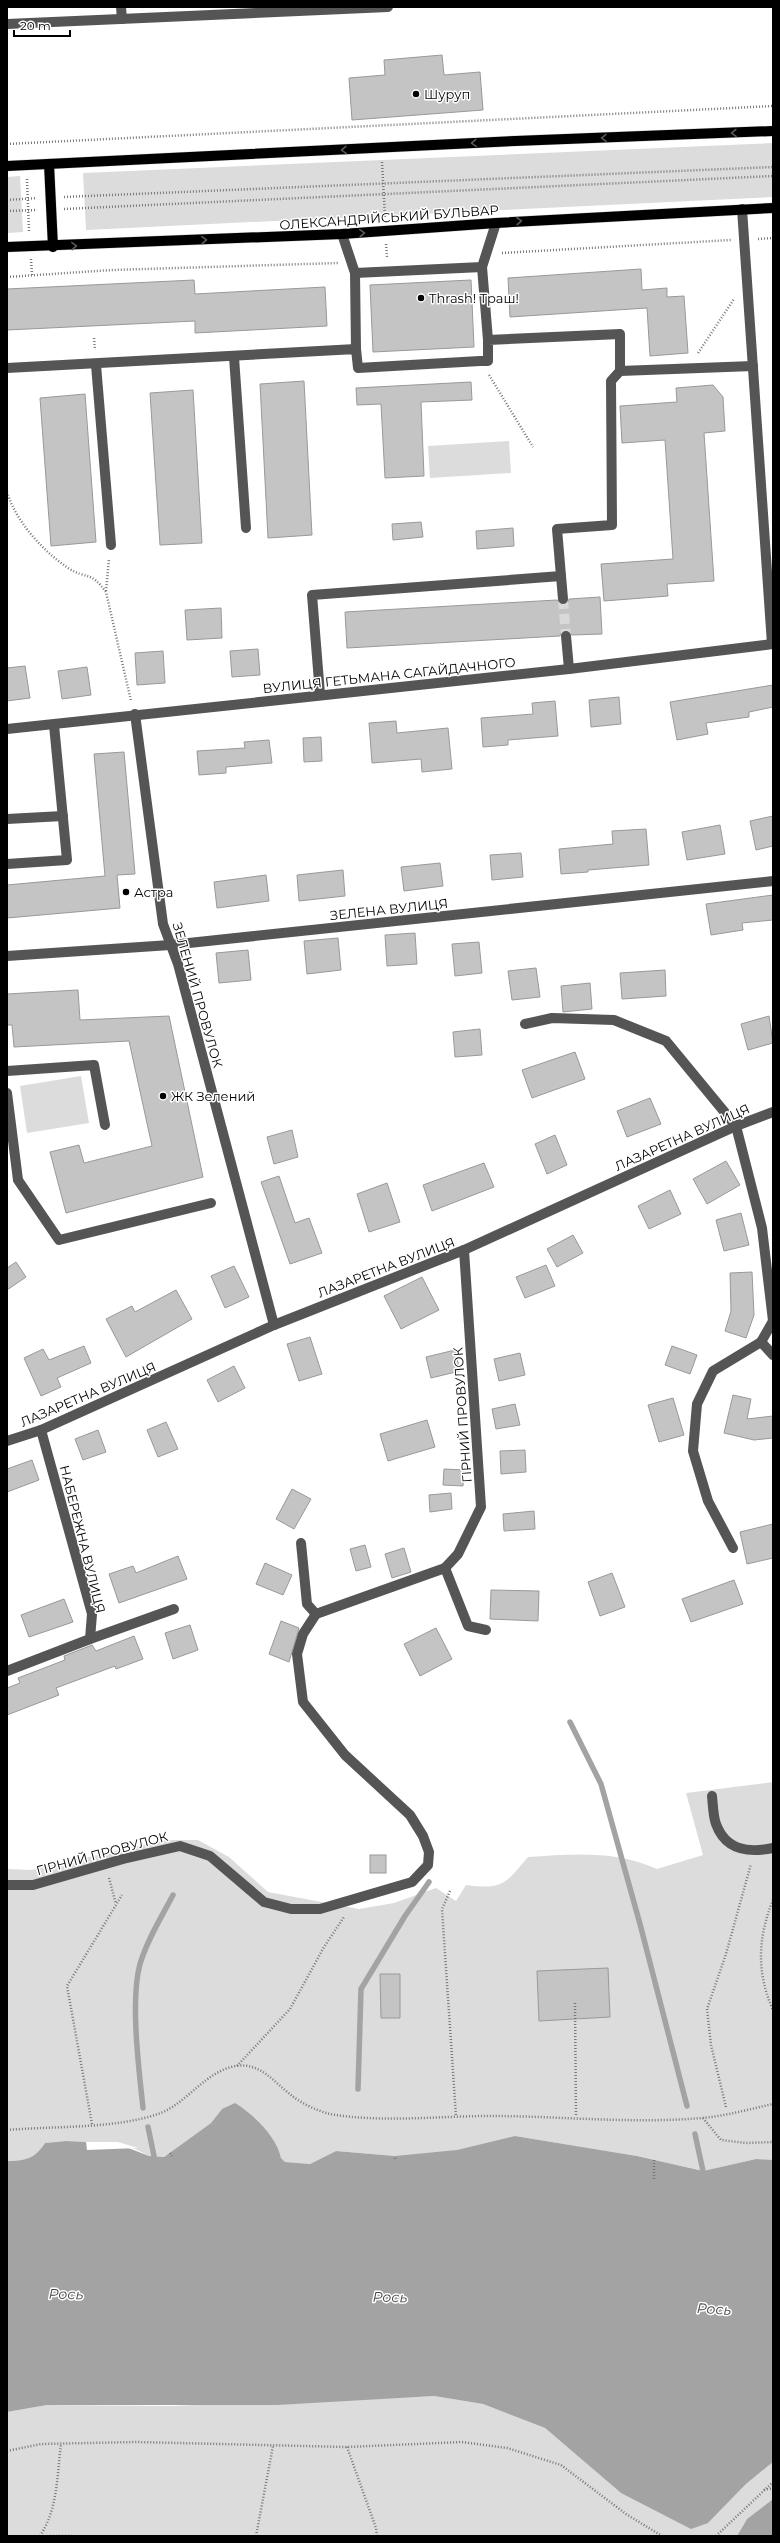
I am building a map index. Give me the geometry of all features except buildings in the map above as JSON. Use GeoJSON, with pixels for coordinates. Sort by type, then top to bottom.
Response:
{"type":"FeatureCollection","features":[{"type":"Feature","properties":{"kind":"main road"},"geometry":{"type":"LineString","coordinates":[[7,166],[773,131]]}},
{"type":"Feature","properties":{"kind":"main road"},"geometry":{"type":"LineString","coordinates":[[50,164],[53,247]]}},
{"type":"Feature","properties":{"kind":"main road","name":"ОЛЕКСАНДРІЙСЬКИЙ БУЛЬВАР"},"geometry":{"type":"LineString","coordinates":[[7,248],[342,234],[496,223],[773,208]]}},
{"type":"Feature","properties":{"kind":"street"},"geometry":{"type":"LineString","coordinates":[[121,7],[122,19]]}},
{"type":"Feature","properties":{"kind":"street"},"geometry":{"type":"LineString","coordinates":[[7,24],[388,7]]}},
{"type":"Feature","properties":{"kind":"street"},"geometry":{"type":"LineString","coordinates":[[742,209],[772,644]]}},
{"type":"Feature","properties":{"kind":"street"},"geometry":{"type":"LineString","coordinates":[[342,234],[355,273],[356,349],[358,368],[488,361],[488,340],[482,267],[496,223]]}},
{"type":"Feature","properties":{"kind":"street"},"geometry":{"type":"LineString","coordinates":[[355,273],[482,267]]}},
{"type":"Feature","properties":{"kind":"street"},"geometry":{"type":"LineString","coordinates":[[488,340],[620,334],[620,371],[611,381],[612,524],[557,529],[563,599]]}},
{"type":"Feature","properties":{"kind":"street"},"geometry":{"type":"LineString","coordinates":[[7,368],[96,365],[356,349]]}},
{"type":"Feature","properties":{"kind":"street"},"geometry":{"type":"LineString","coordinates":[[234,357],[246,528]]}},
{"type":"Feature","properties":{"kind":"street"},"geometry":{"type":"LineString","coordinates":[[96,365],[111,545]]}},
{"type":"Feature","properties":{"kind":"street"},"geometry":{"type":"LineString","coordinates":[[620,371],[753,366]]}},
{"type":"Feature","properties":{"kind":"street"},"geometry":{"type":"LineString","coordinates":[[320,694],[312,595],[561,576]]}},
{"type":"Feature","properties":{"kind":"street"},"geometry":{"type":"LineString","coordinates":[[566,636],[570,669]]}},
{"type":"Feature","properties":{"kind":"street","name":"ВУЛИЦЯ ГЕТЬМАНА САГАЙДАЧНОГО"},"geometry":{"type":"LineString","coordinates":[[7,729],[54,725],[135,714],[320,694],[570,669],[772,644]]}},
{"type":"Feature","properties":{"kind":"street","name":"ЗЕЛЕНИЙ ПРОВУЛОК"},"geometry":{"type":"LineString","coordinates":[[135,714],[163,924],[178,964],[274,1325]]}},
{"type":"Feature","properties":{"kind":"street"},"geometry":{"type":"LineString","coordinates":[[7,864],[67,860],[54,725]]}},
{"type":"Feature","properties":{"kind":"street"},"geometry":{"type":"LineString","coordinates":[[7,819],[63,816]]}},
{"type":"Feature","properties":{"kind":"street","name":"ЗЕЛЕНА ВУЛИЦЯ"},"geometry":{"type":"LineString","coordinates":[[7,956],[170,945],[773,881]]}},
{"type":"Feature","properties":{"kind":"street"},"geometry":{"type":"LineString","coordinates":[[524,1024],[552,1018],[614,1020],[666,1041],[736,1126],[763,1236],[773,1321],[761,1342],[713,1371],[697,1404],[693,1451],[708,1501],[733,1548]]}},
{"type":"Feature","properties":{"kind":"street"},"geometry":{"type":"LineString","coordinates":[[7,1071],[94,1065],[104,1125]]}},
{"type":"Feature","properties":{"kind":"street"},"geometry":{"type":"LineString","coordinates":[[7,1093],[18,1180],[59,1240],[211,1203]]}},
{"type":"Feature","properties":{"kind":"street","name":"ЛАЗАРЕТНА ВУЛИЦЯ"},"geometry":{"type":"LineString","coordinates":[[7,1441],[41,1430],[274,1325],[464,1250],[736,1126],[773,1112]]}},
{"type":"Feature","properties":{"kind":"street","name":"ГІРНИЙ ПРОВУЛОК"},"geometry":{"type":"LineString","coordinates":[[7,1885],[33,1885],[123,1859],[180,1846],[210,1856],[264,1902],[291,1909],[320,1909],[359,1896],[412,1882],[428,1865],[429,1852],[423,1836],[410,1815],[345,1755],[303,1702],[297,1654],[303,1634],[316,1614],[445,1568],[458,1554],[481,1507],[464,1250]]}},
{"type":"Feature","properties":{"kind":"street"},"geometry":{"type":"LineString","coordinates":[[761,1342],[773,1355]]}},
{"type":"Feature","properties":{"kind":"street","name":"НАБЕРЕЖНА ВУЛИЦЯ"},"geometry":{"type":"LineString","coordinates":[[41,1430],[92,1614],[90,1639]]}},
{"type":"Feature","properties":{"kind":"street"},"geometry":{"type":"LineString","coordinates":[[301,1543],[307,1604],[316,1614]]}},
{"type":"Feature","properties":{"kind":"street"},"geometry":{"type":"LineString","coordinates":[[445,1568],[468,1626],[486,1630]]}},
{"type":"Feature","properties":{"kind":"street"},"geometry":{"type":"LineString","coordinates":[[7,1671],[174,1608]]}},
{"type":"Feature","properties":{"kind":"street"},"geometry":{"type":"LineString","coordinates":[[712,1796],[716,1825],[727,1840],[740,1850],[755,1852],[773,1848]]}},
{"type":"Feature","properties":{"kind":"path"},"geometry":{"type":"LineString","coordinates":[[7,144],[773,106]]}},
{"type":"Feature","properties":{"kind":"path"},"geometry":{"type":"LineString","coordinates":[[380,126],[387,258]]}},
{"type":"Feature","properties":{"kind":"path"},"geometry":{"type":"LineString","coordinates":[[25,143],[32,275]]}},
{"type":"Feature","properties":{"kind":"path"},"geometry":{"type":"LineString","coordinates":[[7,200],[773,167]]}},
{"type":"Feature","properties":{"kind":"path"},"geometry":{"type":"LineString","coordinates":[[7,211],[384,195],[773,176]]}},
{"type":"Feature","properties":{"kind":"path"},"geometry":{"type":"LineString","coordinates":[[486,254],[744,239]]}},
{"type":"Feature","properties":{"kind":"path"},"geometry":{"type":"LineString","coordinates":[[380,259],[395,258]]}},
{"type":"Feature","properties":{"kind":"path"},"geometry":{"type":"LineString","coordinates":[[7,277],[112,270],[340,263],[351,261]]}},
{"type":"Feature","properties":{"kind":"path"},"geometry":{"type":"LineString","coordinates":[[688,369],[747,278]]}},
{"type":"Feature","properties":{"kind":"path"},"geometry":{"type":"LineString","coordinates":[[480,361],[533,447]]}},
{"type":"Feature","properties":{"kind":"path"},"geometry":{"type":"LineString","coordinates":[[7,492],[11,506],[36,540],[69,568],[96,578],[106,592]]}},
{"type":"Feature","properties":{"kind":"path"},"geometry":{"type":"LineString","coordinates":[[111,545],[106,592],[135,714]]}},
{"type":"Feature","properties":{"kind":"path"},"geometry":{"type":"LineString","coordinates":[[726,2107],[711,2045],[707,2009],[726,1954],[755,1852]]}},
{"type":"Feature","properties":{"kind":"path"},"geometry":{"type":"LineString","coordinates":[[112,1890],[116,1904]]}},
{"type":"Feature","properties":{"kind":"path"},"geometry":{"type":"LineString","coordinates":[[450,1891],[442,1909],[456,2116]]}},
{"type":"Feature","properties":{"kind":"path"},"geometry":{"type":"LineString","coordinates":[[92,2124],[67,1986],[122,1895]]}},
{"type":"Feature","properties":{"kind":"path"},"geometry":{"type":"LineString","coordinates":[[7,2130],[118,2123],[160,2114],[217,2073],[237,2066],[290,2009],[324,1947],[359,1896]]}},
{"type":"Feature","properties":{"kind":"path"},"geometry":{"type":"LineString","coordinates":[[773,1900],[765,1921],[760,1946],[761,1973],[773,2010]]}},
{"type":"Feature","properties":{"kind":"path"},"geometry":{"type":"LineString","coordinates":[[575,2003],[576,2117]]}},
{"type":"Feature","properties":{"kind":"path"},"geometry":{"type":"LineString","coordinates":[[237,2066],[256,2069],[273,2078],[290,2095],[328,2114],[359,2117],[576,2117],[640,2120],[703,2118],[773,2104]]}},
{"type":"Feature","properties":{"kind":"path"},"geometry":{"type":"LineString","coordinates":[[703,2118],[721,2140],[746,2143],[773,2142]]}},
{"type":"Feature","properties":{"kind":"path"},"geometry":{"type":"LineString","coordinates":[[654,2160],[654,2179]]}},
{"type":"Feature","properties":{"kind":"path"},"geometry":{"type":"LineString","coordinates":[[7,2451],[41,2444],[136,2442],[347,2447],[462,2442],[507,2448],[561,2465],[626,2514],[662,2536]]}},
{"type":"Feature","properties":{"kind":"path"},"geometry":{"type":"LineString","coordinates":[[40,2536],[49,2522],[54,2500],[60,2444]]}},
{"type":"Feature","properties":{"kind":"path"},"geometry":{"type":"LineString","coordinates":[[256,2536],[274,2446]]}},
{"type":"Feature","properties":{"kind":"path"},"geometry":{"type":"LineString","coordinates":[[347,2447],[376,2528],[377,2536]]}},
{"type":"Feature","properties":{"kind":"path"},"geometry":{"type":"LineString","coordinates":[[716,2536],[761,2491],[773,2482]]}},
{"type":"Feature","properties":{"kind":"path"},"geometry":{"type":"LineString","coordinates":[[761,2491],[773,2488]]}},
{"type":"Feature","properties":{"kind":"path"},"geometry":{"type":"LineString","coordinates":[[50,2536],[74,2536]]}},
{"type":"Feature","properties":{"kind":"shaded area"},"geometry":{"type":"Polygon","coordinates":[[[773,143],[773,197],[86,230],[83,173],[773,143]]]}},
{"type":"Feature","properties":{"kind":"shaded area"},"geometry":{"type":"Polygon","coordinates":[[[20,176],[23,232],[7,233],[7,177],[20,176]]]}},
{"type":"Feature","properties":{"kind":"shaded area"},"geometry":{"type":"Polygon","coordinates":[[[509,441],[511,473],[430,478],[428,446],[509,441]]]}},
{"type":"Feature","properties":{"kind":"shaded area"},"geometry":{"type":"Polygon","coordinates":[[[81,1076],[89,1123],[27,1133],[20,1086],[81,1076]]]}},
{"type":"Feature","properties":{"kind":"shaded area"},"geometry":{"type":"Polygon","coordinates":[[[773,1782],[773,2160],[756,2159],[703,2171],[637,2156],[515,2136],[496,2152],[395,2156],[336,2151],[310,2164],[285,2162],[281,2158],[273,2141],[266,2134],[258,2128],[222,2109],[211,2123],[164,2157],[149,2156],[133,2148],[65,2141],[45,2143],[38,2153],[7,2172],[7,1869],[31,1870],[165,1840],[198,1840],[229,1857],[268,1892],[359,1909],[394,1903],[436,1888],[456,1901],[466,1885],[488,1887],[502,1883],[514,1873],[528,1857],[577,1854],[610,1856],[641,1863],[657,1869],[703,1855],[686,1793],[773,1782]]]}},
{"type":"Feature","properties":{"kind":"shaded area"},"geometry":{"type":"Polygon","coordinates":[[[434,2396],[483,2404],[545,2428],[621,2493],[708,2523],[746,2484],[773,2462],[773,2499],[747,2519],[737,2536],[7,2536],[7,2412],[47,2405],[171,2406],[434,2396]]]}},
{"type":"Feature","properties":{"kind":"water","name":"Рось"},"geometry":{"type":"Polygon","coordinates":[[[235,2103],[249,2113],[269,2134],[279,2150],[281,2158],[285,2162],[310,2164],[336,2151],[395,2156],[457,2150],[515,2136],[637,2156],[703,2171],[756,2159],[773,2160],[773,2462],[746,2484],[708,2523],[691,2529],[621,2493],[545,2428],[483,2404],[434,2396],[277,2405],[47,2405],[7,2412],[7,2161],[24,2160],[29,2158],[37,2153],[45,2143],[66,2141],[118,2144],[149,2156],[164,2157],[211,2123],[222,2109],[235,2103]]]}},
{"type":"Feature","properties":{"kind":"water"},"geometry":{"type":"Polygon","coordinates":[[[773,2499],[773,2536],[737,2536],[747,2519],[773,2499]]]}},
{"type":"Feature","properties":{"kind":"pier"},"geometry":{"type":"Polygon","coordinates":[[[86,2142],[118,2142],[138,2148],[87,2150],[86,2142]]]}},
{"type":"Feature","properties":{"kind":"waterway"},"geometry":{"type":"LineString","coordinates":[[570,1722],[601,1784],[640,1924],[687,2106]]}},
{"type":"Feature","properties":{"kind":"waterway"},"geometry":{"type":"LineString","coordinates":[[358,2089],[361,1989],[405,1916],[429,1882]]}},
{"type":"Feature","properties":{"kind":"waterway"},"geometry":{"type":"LineString","coordinates":[[143,2108],[136,2035],[137,1979],[146,1946],[173,1895]]}},
{"type":"Feature","properties":{"kind":"waterway"},"geometry":{"type":"LineString","coordinates":[[148,2127],[154,2156]]}},
{"type":"Feature","properties":{"kind":"waterway"},"geometry":{"type":"LineString","coordinates":[[695,2134],[703,2171]]}},
{"type":"Feature","properties":{"kind":"tunnel"},"geometry":{"type":"LineString","coordinates":[[563,599],[566,636]]}},
{"type":"Feature","properties":{"kind":"place","name":"Шуруп"},"geometry":{"type":"Point","coordinates":[416,94]}},
{"type":"Feature","properties":{"kind":"place","name":"Thrash! Траш!"},"geometry":{"type":"Point","coordinates":[421,298]}},
{"type":"Feature","properties":{"kind":"place","name":"Астра"},"geometry":{"type":"Point","coordinates":[126,892]}},
{"type":"Feature","properties":{"kind":"place","name":"ЖК Зелений"},"geometry":{"type":"Point","coordinates":[163,1096]}}]}
